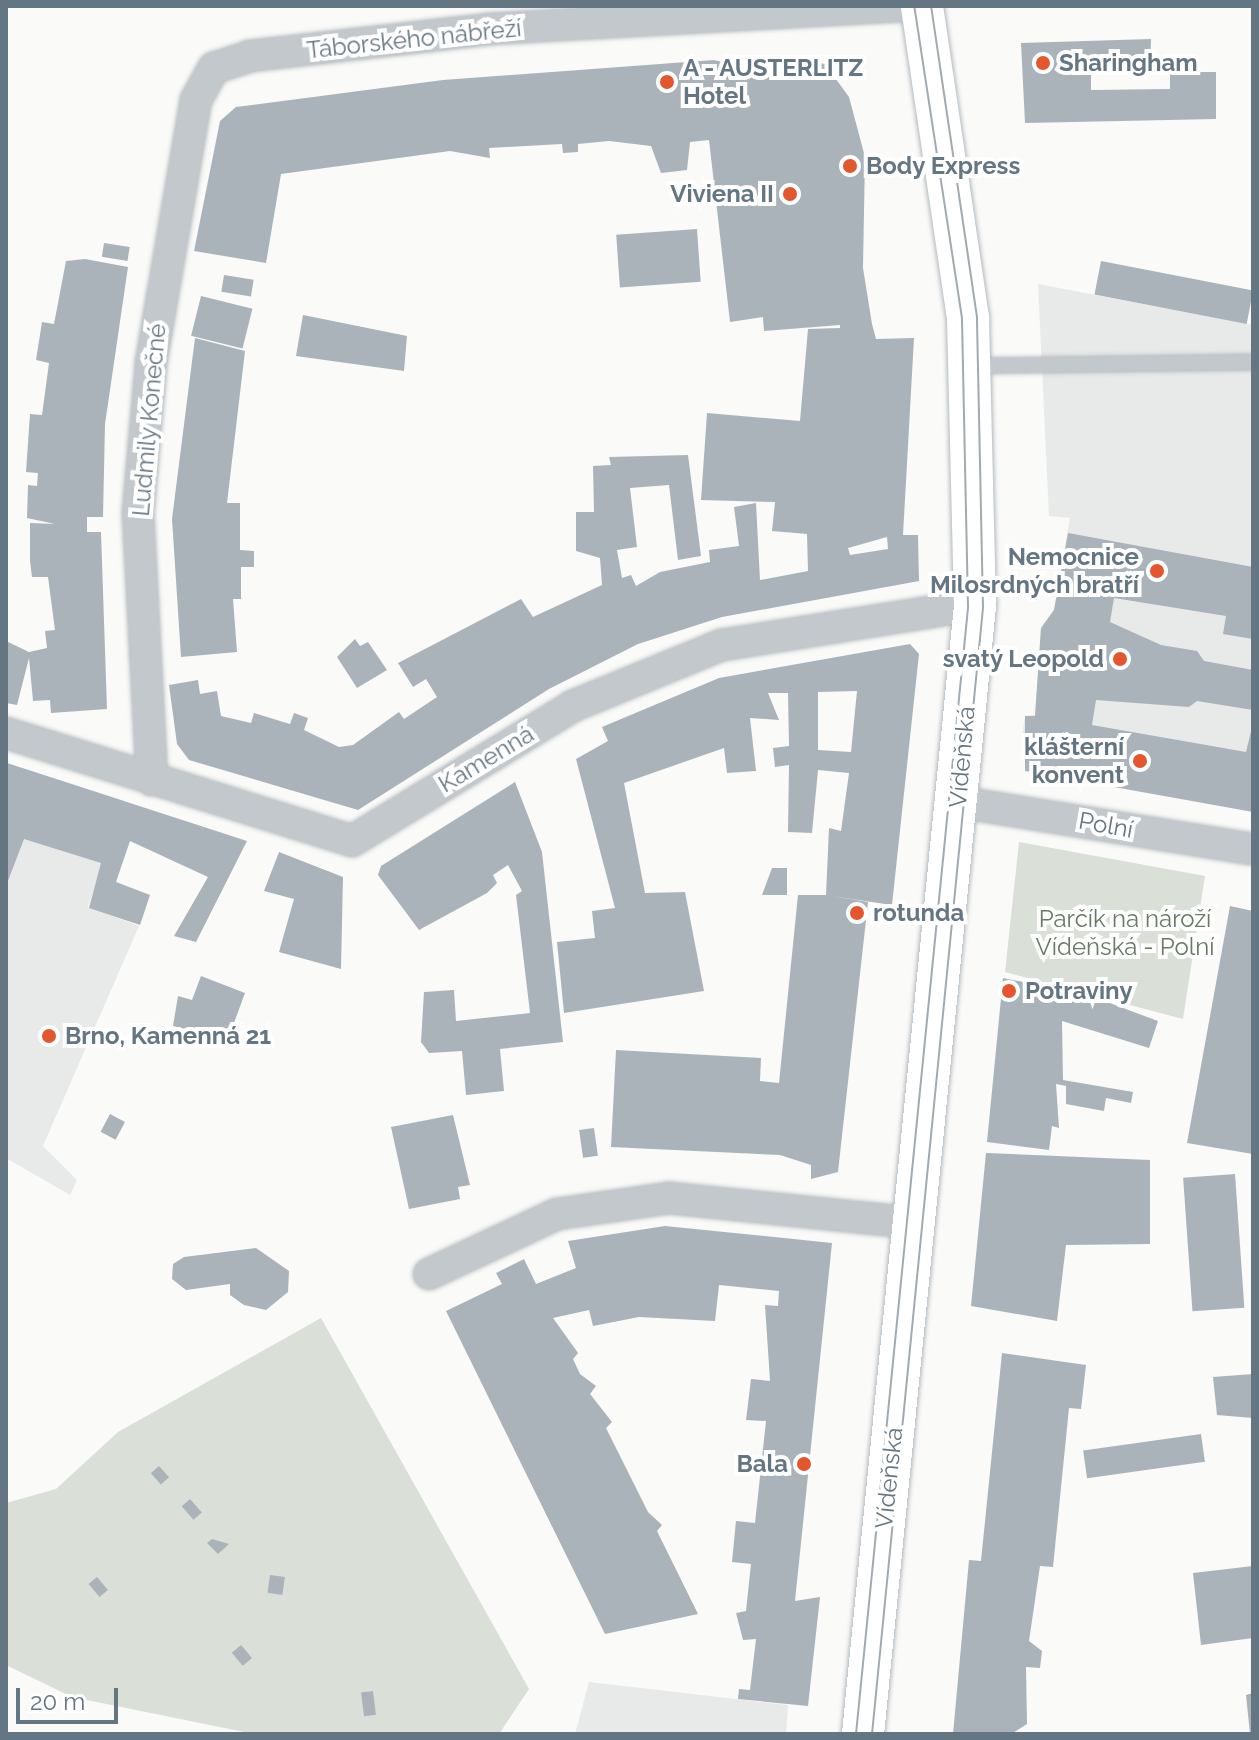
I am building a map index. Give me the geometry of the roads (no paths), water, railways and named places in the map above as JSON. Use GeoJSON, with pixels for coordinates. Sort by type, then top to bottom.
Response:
{"type":"FeatureCollection","features":[{"type":"Feature","properties":{"kind":"main road","name":"Vídeňská"},"geometry":{"type":"LineString","coordinates":[[863,1734],[958,802],[975,605],[971,366],[955,205],[922,6]]}},
{"type":"Feature","properties":{"kind":"street","name":"Táborského nábřeží"},"geometry":{"type":"LineString","coordinates":[[214,68],[250,56],[489,29],[904,6]]}},
{"type":"Feature","properties":{"kind":"street","name":"Ludmily Konečné"},"geometry":{"type":"LineString","coordinates":[[152,780],[138,513],[151,363],[196,100],[214,68]]}},
{"type":"Feature","properties":{"kind":"street","name":"Kamenná"},"geometry":{"type":"LineString","coordinates":[[6,733],[352,841],[573,706],[722,645],[975,605]]}},
{"type":"Feature","properties":{"kind":"street","name":"Polní"},"geometry":{"type":"LineString","coordinates":[[958,802],[1253,849]]}},
{"type":"Feature","properties":{"kind":"street"},"geometry":{"type":"LineString","coordinates":[[429,1274],[557,1214],[669,1198],[915,1223]]}},
{"type":"Feature","properties":{"kind":"lane"},"geometry":{"type":"LineString","coordinates":[[971,366],[1253,362]]}},
{"type":"Feature","properties":{"kind":"tram line"},"geometry":{"type":"LineString","coordinates":[[856,1734],[968,607],[962,318],[914,6]]}},
{"type":"Feature","properties":{"kind":"tram line"},"geometry":{"type":"LineString","coordinates":[[872,1734],[983,607],[977,317],[931,6]]}},
{"type":"Feature","properties":{"kind":"place","name":"Sharingham"},"geometry":{"type":"Point","coordinates":[1043,63]}},
{"type":"Feature","properties":{"kind":"place","name":"A - AUSTERLITZ Hotel"},"geometry":{"type":"Point","coordinates":[667,82]}},
{"type":"Feature","properties":{"kind":"place","name":"Body Express"},"geometry":{"type":"Point","coordinates":[850,166]}},
{"type":"Feature","properties":{"kind":"place","name":"Viviena II"},"geometry":{"type":"Point","coordinates":[790,194]}},
{"type":"Feature","properties":{"kind":"place","name":"Nemocnice Milosrdných bratří"},"geometry":{"type":"Point","coordinates":[1157,571]}},
{"type":"Feature","properties":{"kind":"place","name":"svatý Leopold"},"geometry":{"type":"Point","coordinates":[1120,659]}},
{"type":"Feature","properties":{"kind":"place","name":"klášterní konvent"},"geometry":{"type":"Point","coordinates":[1140,761]}},
{"type":"Feature","properties":{"kind":"place","name":"rotunda"},"geometry":{"type":"Point","coordinates":[857,913]}},
{"type":"Feature","properties":{"kind":"place","name":"Potraviny"},"geometry":{"type":"Point","coordinates":[1009,991]}},
{"type":"Feature","properties":{"kind":"place","name":"Brno, Kamenná 21"},"geometry":{"type":"Point","coordinates":[49,1036]}},
{"type":"Feature","properties":{"kind":"place","name":"Bala"},"geometry":{"type":"Point","coordinates":[804,1464]}},
{"type":"Feature","properties":{"kind":"park label","name":"Parčík na nároží Vídeňská - Polní"},"geometry":{"type":"Point","coordinates":[1125,933]}}]}
